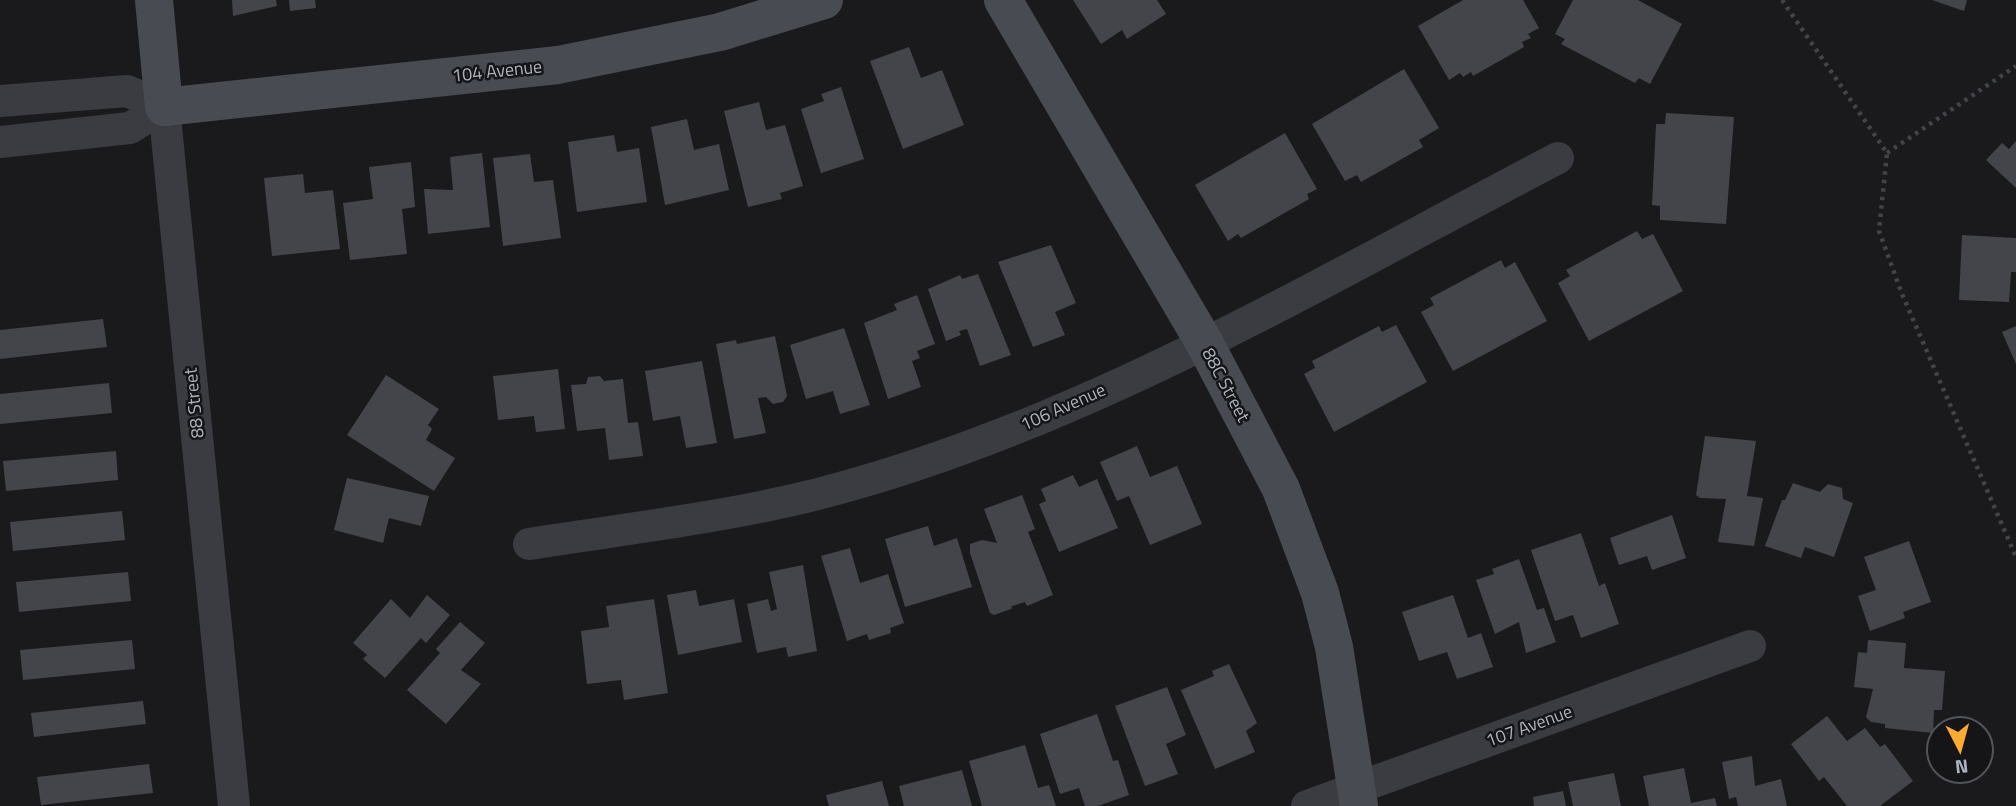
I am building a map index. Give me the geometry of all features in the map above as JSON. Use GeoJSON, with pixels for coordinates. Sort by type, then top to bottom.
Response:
{"type":"FeatureCollection","features":[{"type":"Feature","properties":{"kind":"street","name":"88 Street"},"geometry":{"type":"LineString","coordinates":[[154,0],[234,806]]}},
{"type":"Feature","properties":{"kind":"street","name":"104 Avenue"},"geometry":{"type":"LineString","coordinates":[[164,107],[558,65],[720,32],[824,0]]}},
{"type":"Feature","properties":{"kind":"street","name":"88C Street"},"geometry":{"type":"LineString","coordinates":[[1003,0],[1204,342],[1281,489],[1316,581],[1334,647],[1358,797]]}},
{"type":"Feature","properties":{"kind":"street"},"geometry":{"type":"LineString","coordinates":[[0,102],[127,91],[164,107]]}},
{"type":"Feature","properties":{"kind":"street"},"geometry":{"type":"LineString","coordinates":[[0,142],[130,128],[164,107]]}},
{"type":"Feature","properties":{"kind":"street","name":"106 Avenue"},"geometry":{"type":"LineString","coordinates":[[529,544],[686,520],[814,495],[929,460],[1037,420],[1204,342],[1558,158]]}},
{"type":"Feature","properties":{"kind":"street","name":"107 Avenue"},"geometry":{"type":"LineString","coordinates":[[1307,806],[1358,797],[1750,646]]}},
{"type":"Feature","properties":{"kind":"path"},"geometry":{"type":"LineString","coordinates":[[1782,0],[1887,153],[1879,231],[1902,295],[2016,557]]}},
{"type":"Feature","properties":{"kind":"path"},"geometry":{"type":"LineString","coordinates":[[1887,153],[2016,66]]}},
{"type":"Feature","properties":{"kind":"building"},"geometry":{"type":"Polygon","coordinates":[[[232,0],[276,0],[277,6],[233,16],[232,0]]]}},
{"type":"Feature","properties":{"kind":"building"},"geometry":{"type":"Polygon","coordinates":[[[289,0],[315,0],[316,8],[290,11],[289,0]]]}},
{"type":"Feature","properties":{"kind":"building"},"geometry":{"type":"Polygon","coordinates":[[[1073,0],[1157,0],[1166,14],[1127,39],[1122,30],[1101,44],[1073,0]]]}},
{"type":"Feature","properties":{"kind":"building"},"geometry":{"type":"Polygon","coordinates":[[[1463,0],[1523,0],[1539,28],[1528,34],[1531,38],[1522,42],[1524,47],[1473,76],[1471,72],[1463,77],[1460,73],[1449,80],[1418,26],[1463,0]]]}},
{"type":"Feature","properties":{"kind":"building"},"geometry":{"type":"Polygon","coordinates":[[[1573,0],[1638,0],[1682,24],[1650,84],[1639,78],[1635,83],[1561,44],[1565,39],[1555,34],[1573,0]]]}},
{"type":"Feature","properties":{"kind":"building"},"geometry":{"type":"Polygon","coordinates":[[[1932,0],[1967,0],[1964,11],[1932,0]]]}},
{"type":"Feature","properties":{"kind":"building"},"geometry":{"type":"Polygon","coordinates":[[[909,47],[921,78],[942,70],[964,125],[903,149],[870,61],[909,47]]]}},
{"type":"Feature","properties":{"kind":"building"},"geometry":{"type":"Polygon","coordinates":[[[1404,69],[1439,128],[1419,140],[1423,147],[1361,182],[1357,175],[1345,181],[1312,124],[1404,69]]]}},
{"type":"Feature","properties":{"kind":"building"},"geometry":{"type":"Polygon","coordinates":[[[841,87],[864,159],[821,173],[801,109],[824,101],[821,94],[841,87]]]}},
{"type":"Feature","properties":{"kind":"building"},"geometry":{"type":"Polygon","coordinates":[[[759,102],[766,130],[785,125],[803,186],[780,193],[782,199],[748,207],[724,111],[759,102]]]}},
{"type":"Feature","properties":{"kind":"building"},"geometry":{"type":"Polygon","coordinates":[[[1666,113],[1734,117],[1726,224],[1660,220],[1660,206],[1652,205],[1656,124],[1665,124],[1666,113]]]}},
{"type":"Feature","properties":{"kind":"building"},"geometry":{"type":"Polygon","coordinates":[[[687,119],[694,150],[719,144],[729,190],[665,205],[651,127],[687,119]]]}},
{"type":"Feature","properties":{"kind":"building"},"geometry":{"type":"Polygon","coordinates":[[[1285,133],[1317,189],[1307,194],[1309,199],[1241,238],[1238,234],[1228,241],[1195,185],[1285,133]]]}},
{"type":"Feature","properties":{"kind":"building"},"geometry":{"type":"Polygon","coordinates":[[[614,135],[617,152],[639,148],[647,202],[577,212],[568,142],[614,135]]]}},
{"type":"Feature","properties":{"kind":"building"},"geometry":{"type":"Polygon","coordinates":[[[2016,141],[2016,188],[1986,160],[2002,143],[2009,149],[2016,141]]]}},
{"type":"Feature","properties":{"kind":"building"},"geometry":{"type":"Polygon","coordinates":[[[482,153],[490,227],[428,234],[424,189],[453,190],[450,157],[482,153]]]}},
{"type":"Feature","properties":{"kind":"building"},"geometry":{"type":"Polygon","coordinates":[[[530,154],[534,182],[553,180],[561,238],[503,246],[493,158],[530,154]]]}},
{"type":"Feature","properties":{"kind":"building"},"geometry":{"type":"Polygon","coordinates":[[[411,162],[415,207],[402,209],[407,254],[350,260],[343,203],[373,199],[369,167],[411,162]]]}},
{"type":"Feature","properties":{"kind":"building"},"geometry":{"type":"Polygon","coordinates":[[[303,174],[305,193],[333,190],[340,249],[272,256],[264,178],[303,174]]]}},
{"type":"Feature","properties":{"kind":"building"},"geometry":{"type":"Polygon","coordinates":[[[1637,231],[1642,239],[1653,234],[1683,291],[1589,341],[1558,283],[1570,276],[1566,270],[1637,231]]]}},
{"type":"Feature","properties":{"kind":"building"},"geometry":{"type":"Polygon","coordinates":[[[1962,235],[2016,238],[2016,272],[2011,272],[2009,302],[1959,300],[1962,235]]]}},
{"type":"Feature","properties":{"kind":"building"},"geometry":{"type":"Polygon","coordinates":[[[1051,245],[1076,303],[1055,312],[1065,335],[1033,347],[998,262],[1051,245]]]}},
{"type":"Feature","properties":{"kind":"building"},"geometry":{"type":"Polygon","coordinates":[[[1501,260],[1505,268],[1515,262],[1547,321],[1453,371],[1421,312],[1434,305],[1430,298],[1501,260]]]}},
{"type":"Feature","properties":{"kind":"building"},"geometry":{"type":"Polygon","coordinates":[[[978,274],[1011,355],[980,366],[967,329],[959,331],[961,335],[946,341],[928,289],[960,275],[962,279],[978,274]]]}},
{"type":"Feature","properties":{"kind":"building"},"geometry":{"type":"Polygon","coordinates":[[[917,295],[935,344],[917,351],[920,358],[912,361],[921,387],[888,399],[864,323],[897,310],[894,304],[917,295]]]}},
{"type":"Feature","properties":{"kind":"building"},"geometry":{"type":"Polygon","coordinates":[[[103,319],[107,347],[0,359],[0,330],[103,319]]]}},
{"type":"Feature","properties":{"kind":"building"},"geometry":{"type":"Polygon","coordinates":[[[1396,325],[1427,382],[1334,432],[1304,374],[1315,368],[1312,361],[1379,326],[1382,332],[1396,325]]]}},
{"type":"Feature","properties":{"kind":"building"},"geometry":{"type":"Polygon","coordinates":[[[2016,326],[2016,364],[2002,332],[2016,326]]]}},
{"type":"Feature","properties":{"kind":"building"},"geometry":{"type":"Polygon","coordinates":[[[844,328],[870,405],[840,414],[833,391],[806,399],[790,345],[844,328]]]}},
{"type":"Feature","properties":{"kind":"building"},"geometry":{"type":"Polygon","coordinates":[[[775,336],[787,396],[783,402],[773,404],[766,397],[758,398],[766,433],[734,439],[716,344],[736,340],[737,344],[775,336]]]}},
{"type":"Feature","properties":{"kind":"building"},"geometry":{"type":"Polygon","coordinates":[[[702,361],[717,443],[686,448],[680,416],[653,421],[645,371],[702,361]]]}},
{"type":"Feature","properties":{"kind":"building"},"geometry":{"type":"Polygon","coordinates":[[[558,369],[565,429],[536,432],[534,416],[498,420],[493,376],[558,369]]]}},
{"type":"Feature","properties":{"kind":"building"},"geometry":{"type":"Polygon","coordinates":[[[386,375],[439,409],[428,425],[432,429],[426,440],[455,458],[434,491],[347,435],[386,375]]]}},
{"type":"Feature","properties":{"kind":"building"},"geometry":{"type":"Polygon","coordinates":[[[600,376],[604,381],[623,379],[628,423],[638,422],[643,456],[609,460],[605,428],[577,431],[571,385],[586,384],[588,377],[600,376]]]}},
{"type":"Feature","properties":{"kind":"building"},"geometry":{"type":"Polygon","coordinates":[[[109,383],[112,413],[0,424],[0,394],[109,383]]]}},
{"type":"Feature","properties":{"kind":"building"},"geometry":{"type":"Polygon","coordinates":[[[1705,436],[1756,441],[1747,496],[1763,498],[1754,546],[1718,542],[1726,499],[1700,498],[1696,495],[1705,436]]]}},
{"type":"Feature","properties":{"kind":"building"},"geometry":{"type":"Polygon","coordinates":[[[1137,446],[1150,477],[1177,466],[1202,524],[1150,545],[1129,496],[1117,501],[1100,462],[1137,446]]]}},
{"type":"Feature","properties":{"kind":"building"},"geometry":{"type":"Polygon","coordinates":[[[116,451],[118,480],[6,491],[3,461],[116,451]]]}},
{"type":"Feature","properties":{"kind":"building"},"geometry":{"type":"Polygon","coordinates":[[[1073,475],[1079,487],[1097,479],[1118,528],[1059,552],[1039,504],[1046,501],[1041,489],[1073,475]]]}},
{"type":"Feature","properties":{"kind":"building"},"geometry":{"type":"Polygon","coordinates":[[[347,478],[429,496],[421,526],[389,518],[383,543],[334,530],[347,478]]]}},
{"type":"Feature","properties":{"kind":"building"},"geometry":{"type":"Polygon","coordinates":[[[1793,483],[1820,492],[1828,484],[1842,488],[1843,499],[1853,503],[1834,557],[1805,547],[1801,558],[1765,546],[1782,500],[1785,500],[1793,483]]]}},
{"type":"Feature","properties":{"kind":"building"},"geometry":{"type":"Polygon","coordinates":[[[1022,495],[1035,529],[1028,532],[1053,595],[1027,606],[1025,602],[1012,606],[1011,609],[994,615],[990,613],[970,553],[970,544],[982,540],[997,543],[984,509],[1022,495]]]}},
{"type":"Feature","properties":{"kind":"building"},"geometry":{"type":"Polygon","coordinates":[[[122,511],[125,540],[13,551],[10,522],[122,511]]]}},
{"type":"Feature","properties":{"kind":"building"},"geometry":{"type":"Polygon","coordinates":[[[1672,515],[1686,558],[1652,570],[1647,556],[1619,565],[1610,538],[1672,515]]]}},
{"type":"Feature","properties":{"kind":"building"},"geometry":{"type":"Polygon","coordinates":[[[928,526],[934,546],[957,538],[972,587],[905,607],[885,539],[928,526]]]}},
{"type":"Feature","properties":{"kind":"building"},"geometry":{"type":"Polygon","coordinates":[[[1581,533],[1599,586],[1605,583],[1619,624],[1581,638],[1573,615],[1555,621],[1531,550],[1581,533]]]}},
{"type":"Feature","properties":{"kind":"building"},"geometry":{"type":"Polygon","coordinates":[[[1909,541],[1931,602],[1903,612],[1905,618],[1870,631],[1858,596],[1876,590],[1864,557],[1909,541]]]}},
{"type":"Feature","properties":{"kind":"building"},"geometry":{"type":"Polygon","coordinates":[[[850,548],[860,583],[888,574],[904,623],[890,628],[891,633],[869,640],[867,634],[847,641],[821,556],[850,548]]]}},
{"type":"Feature","properties":{"kind":"building"},"geometry":{"type":"Polygon","coordinates":[[[1519,559],[1537,610],[1544,608],[1556,642],[1526,653],[1519,622],[1495,634],[1476,580],[1494,574],[1492,569],[1519,559]]]}},
{"type":"Feature","properties":{"kind":"building"},"geometry":{"type":"Polygon","coordinates":[[[803,565],[817,651],[788,657],[786,647],[757,653],[747,604],[768,599],[771,611],[777,609],[769,572],[803,565]]]}},
{"type":"Feature","properties":{"kind":"building"},"geometry":{"type":"Polygon","coordinates":[[[128,572],[131,601],[19,612],[16,582],[128,572]]]}},
{"type":"Feature","properties":{"kind":"building"},"geometry":{"type":"Polygon","coordinates":[[[696,590],[699,606],[734,599],[742,642],[678,655],[667,595],[696,590]]]}},
{"type":"Feature","properties":{"kind":"building"},"geometry":{"type":"Polygon","coordinates":[[[427,595],[450,615],[426,643],[421,638],[385,678],[363,659],[367,655],[353,643],[391,599],[410,618],[427,595]]]}},
{"type":"Feature","properties":{"kind":"building"},"geometry":{"type":"Polygon","coordinates":[[[1453,595],[1468,638],[1481,633],[1493,667],[1457,679],[1447,652],[1419,661],[1402,612],[1453,595]]]}},
{"type":"Feature","properties":{"kind":"building"},"geometry":{"type":"Polygon","coordinates":[[[654,599],[668,693],[624,700],[621,680],[587,684],[581,631],[609,627],[606,606],[654,599]]]}},
{"type":"Feature","properties":{"kind":"building"},"geometry":{"type":"Polygon","coordinates":[[[460,622],[485,643],[461,670],[481,684],[446,724],[407,690],[440,653],[436,649],[460,622]]]}},
{"type":"Feature","properties":{"kind":"building"},"geometry":{"type":"Polygon","coordinates":[[[132,640],[135,669],[23,680],[20,650],[132,640]]]}},
{"type":"Feature","properties":{"kind":"building"},"geometry":{"type":"Polygon","coordinates":[[[1868,640],[1906,643],[1904,668],[1945,671],[1942,710],[1934,710],[1934,715],[1925,715],[1925,732],[1885,728],[1885,724],[1871,722],[1866,717],[1873,689],[1854,687],[1858,652],[1867,653],[1868,640]]]}},
{"type":"Feature","properties":{"kind":"building"},"geometry":{"type":"Polygon","coordinates":[[[1229,664],[1257,723],[1246,731],[1255,752],[1215,769],[1181,690],[1214,676],[1212,671],[1229,664]]]}},
{"type":"Feature","properties":{"kind":"building"},"geometry":{"type":"Polygon","coordinates":[[[1167,687],[1186,735],[1166,744],[1178,774],[1145,786],[1115,706],[1167,687]]]}},
{"type":"Feature","properties":{"kind":"building"},"geometry":{"type":"Polygon","coordinates":[[[143,701],[146,724],[34,737],[31,713],[143,701]]]}},
{"type":"Feature","properties":{"kind":"building"},"geometry":{"type":"Polygon","coordinates":[[[1097,714],[1113,761],[1118,760],[1129,795],[1098,806],[1085,806],[1079,788],[1060,794],[1040,734],[1097,714]]]}},
{"type":"Feature","properties":{"kind":"building"},"geometry":{"type":"Polygon","coordinates":[[[1827,716],[1847,741],[1865,728],[1880,747],[1885,744],[1913,781],[1880,806],[1847,806],[1824,777],[1819,781],[1791,744],[1827,716]]]}},
{"type":"Feature","properties":{"kind":"building"},"geometry":{"type":"Polygon","coordinates":[[[1025,745],[1038,788],[1049,785],[1056,806],[982,806],[969,761],[1025,745]]]}},
{"type":"Feature","properties":{"kind":"building"},"geometry":{"type":"Polygon","coordinates":[[[1752,756],[1755,786],[1781,779],[1787,806],[1738,806],[1736,797],[1729,799],[1722,762],[1752,756]]]}},
{"type":"Feature","properties":{"kind":"building"},"geometry":{"type":"Polygon","coordinates":[[[149,764],[153,793],[41,805],[37,777],[149,764]]]}},
{"type":"Feature","properties":{"kind":"building"},"geometry":{"type":"Polygon","coordinates":[[[1684,768],[1691,803],[1715,798],[1717,806],[1649,806],[1643,776],[1684,768]]]}},
{"type":"Feature","properties":{"kind":"building"},"geometry":{"type":"Polygon","coordinates":[[[962,770],[972,806],[904,806],[899,786],[962,770]]]}},
{"type":"Feature","properties":{"kind":"building"},"geometry":{"type":"Polygon","coordinates":[[[1614,773],[1621,806],[1573,806],[1568,782],[1614,773]]]}},
{"type":"Feature","properties":{"kind":"building"},"geometry":{"type":"Polygon","coordinates":[[[882,781],[889,806],[829,806],[826,795],[882,781]]]}},
{"type":"Feature","properties":{"kind":"building"},"geometry":{"type":"Polygon","coordinates":[[[1563,791],[1566,806],[1534,806],[1533,797],[1563,791]]]}}]}
